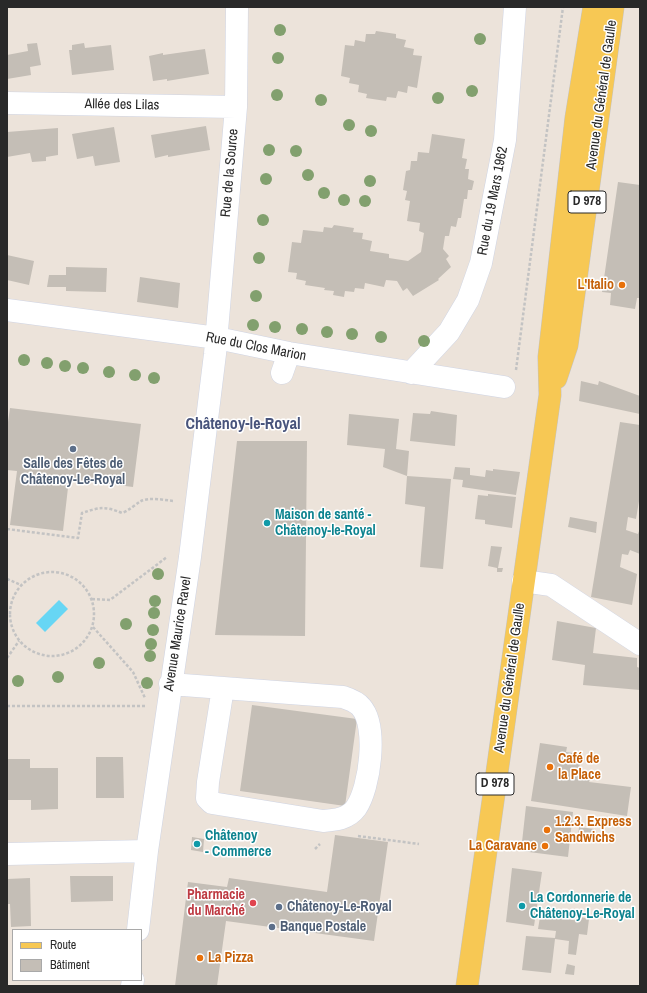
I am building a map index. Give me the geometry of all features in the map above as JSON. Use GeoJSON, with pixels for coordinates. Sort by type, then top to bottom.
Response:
{"type":"FeatureCollection","features":[{"type":"Feature","properties":{"kind":"main road","name":"Avenue du Général de Gaulle"},"geometry":{"type":"LineString","coordinates":[[467,986],[550,395],[549,357],[576,118],[594,7]]}},
{"type":"Feature","properties":{"kind":"main road","name":"Avenue du Général de Gaulle"},"geometry":{"type":"LineString","coordinates":[[550,395],[567,344],[614,7]]}},
{"type":"Feature","properties":{"kind":"street","name":"Rue de la Source"},"geometry":{"type":"LineString","coordinates":[[217,338],[236,108],[237,7]]}},
{"type":"Feature","properties":{"kind":"street","name":"Rue du 19 Mars 1962"},"geometry":{"type":"LineString","coordinates":[[412,373],[449,332],[468,300],[481,263],[506,140],[515,7]]}},
{"type":"Feature","properties":{"kind":"street","name":"Allée des Lilas"},"geometry":{"type":"LineString","coordinates":[[7,103],[236,108]]}},
{"type":"Feature","properties":{"kind":"street","name":"Rue du Clos Marion"},"geometry":{"type":"LineString","coordinates":[[7,310],[217,338],[286,363],[412,373],[504,387]]}},
{"type":"Feature","properties":{"kind":"street","name":"Avenue Maurice Ravel"},"geometry":{"type":"LineString","coordinates":[[138,929],[147,851],[170,684],[190,557],[217,338]]}},
{"type":"Feature","properties":{"kind":"street"},"geometry":{"type":"LineString","coordinates":[[523,581],[551,585],[640,644]]}},
{"type":"Feature","properties":{"kind":"street"},"geometry":{"type":"LineString","coordinates":[[170,684],[343,697],[362,707],[368,718],[371,754],[366,784],[363,795],[356,809],[339,820],[323,821],[212,803],[207,798],[208,782],[222,688]]}},
{"type":"Feature","properties":{"kind":"street"},"geometry":{"type":"LineString","coordinates":[[7,854],[147,851]]}},
{"type":"Feature","properties":{"kind":"path"},"geometry":{"type":"LineString","coordinates":[[504,387],[514,389],[563,7]]}},
{"type":"Feature","properties":{"kind":"path"},"geometry":{"type":"LineString","coordinates":[[7,529],[78,538],[82,513],[99,507],[111,508],[122,513],[132,509],[140,502],[155,499],[196,503]]}},
{"type":"Feature","properties":{"kind":"path"},"geometry":{"type":"LineString","coordinates":[[92,599],[110,600],[164,557],[173,555],[190,557]]}},
{"type":"Feature","properties":{"kind":"path"},"geometry":{"type":"LineString","coordinates":[[46,572],[61,572],[74,578],[85,587],[92,599],[95,613],[93,627],[87,639],[78,648],[60,656],[41,656],[29,650],[19,641],[13,631],[10,619],[10,607],[14,595],[21,585],[33,577],[46,572]]}},
{"type":"Feature","properties":{"kind":"path"},"geometry":{"type":"LineString","coordinates":[[7,579],[21,585]]}},
{"type":"Feature","properties":{"kind":"path"},"geometry":{"type":"LineString","coordinates":[[7,706],[147,706],[144,694],[133,672],[93,627]]}},
{"type":"Feature","properties":{"kind":"path"},"geometry":{"type":"LineString","coordinates":[[7,658],[19,641]]}},
{"type":"Feature","properties":{"kind":"path"},"geometry":{"type":"LineString","coordinates":[[356,836],[419,844]]}},
{"type":"Feature","properties":{"kind":"path"},"geometry":{"type":"LineString","coordinates":[[315,849],[324,840]]}},
{"type":"Feature","properties":{"kind":"water"},"geometry":{"type":"Polygon","coordinates":[[[59,600],[68,609],[45,632],[36,623],[59,600]]]}},
{"type":"Feature","properties":{"kind":"building"},"geometry":{"type":"Polygon","coordinates":[[[376,31],[396,34],[396,38],[406,40],[404,47],[414,49],[413,55],[422,56],[417,88],[408,86],[407,93],[398,91],[396,98],[387,97],[386,101],[366,98],[367,94],[358,92],[359,85],[349,83],[350,78],[341,76],[345,45],[354,46],[355,40],[365,42],[366,34],[375,34],[376,31]]]}},
{"type":"Feature","properties":{"kind":"building"},"geometry":{"type":"Polygon","coordinates":[[[37,43],[41,65],[30,67],[31,75],[7,79],[7,55],[28,51],[27,44],[37,43]]]}},
{"type":"Feature","properties":{"kind":"building"},"geometry":{"type":"Polygon","coordinates":[[[84,43],[85,48],[111,45],[114,70],[72,75],[69,50],[72,50],[72,45],[84,43]]]}},
{"type":"Feature","properties":{"kind":"building"},"geometry":{"type":"Polygon","coordinates":[[[205,49],[209,74],[167,81],[167,79],[153,81],[149,56],[163,53],[163,55],[205,49]]]}},
{"type":"Feature","properties":{"kind":"building"},"geometry":{"type":"Polygon","coordinates":[[[206,126],[210,150],[155,158],[151,135],[206,126]]]}},
{"type":"Feature","properties":{"kind":"building"},"geometry":{"type":"Polygon","coordinates":[[[114,127],[120,162],[95,166],[93,156],[77,159],[72,134],[114,127]]]}},
{"type":"Feature","properties":{"kind":"building"},"geometry":{"type":"Polygon","coordinates":[[[58,128],[58,155],[46,157],[46,161],[32,162],[30,153],[7,157],[7,132],[58,128]]]}},
{"type":"Feature","properties":{"kind":"building"},"geometry":{"type":"Polygon","coordinates":[[[432,134],[465,139],[462,158],[467,159],[465,169],[469,169],[468,179],[474,181],[472,190],[468,190],[467,199],[464,199],[461,218],[458,218],[456,227],[451,226],[449,236],[445,236],[443,249],[449,256],[446,259],[451,267],[438,279],[439,280],[413,296],[407,288],[403,291],[397,281],[386,280],[384,287],[365,283],[364,289],[355,288],[354,292],[345,291],[344,297],[333,295],[334,291],[324,290],[325,288],[305,285],[306,281],[296,279],[297,273],[288,272],[292,242],[301,243],[303,230],[323,232],[324,227],[332,228],[334,225],[354,228],[353,232],[363,233],[362,239],[372,241],[370,251],[389,254],[389,258],[408,261],[421,252],[424,233],[419,231],[420,223],[407,221],[410,201],[405,200],[407,191],[403,190],[406,171],[410,170],[411,161],[417,161],[418,152],[429,153],[432,134]]]}},
{"type":"Feature","properties":{"kind":"building"},"geometry":{"type":"Polygon","coordinates":[[[618,182],[640,185],[640,298],[637,298],[635,309],[610,305],[611,293],[602,292],[618,182]]]}},
{"type":"Feature","properties":{"kind":"building"},"geometry":{"type":"Polygon","coordinates":[[[7,255],[34,261],[29,285],[7,280],[7,255]]]}},
{"type":"Feature","properties":{"kind":"building"},"geometry":{"type":"Polygon","coordinates":[[[66,267],[107,268],[106,292],[66,291],[66,287],[47,287],[49,275],[66,275],[66,267]]]}},
{"type":"Feature","properties":{"kind":"building"},"geometry":{"type":"Polygon","coordinates":[[[140,277],[180,283],[178,308],[137,302],[140,277]]]}},
{"type":"Feature","properties":{"kind":"building"},"geometry":{"type":"Polygon","coordinates":[[[581,381],[598,385],[599,381],[640,396],[640,414],[579,401],[581,381]]]}},
{"type":"Feature","properties":{"kind":"building","name":"Salle des Fêtes de Châtenoy-Le-Royal"},"geometry":{"type":"Polygon","coordinates":[[[10,408],[141,424],[133,487],[69,479],[63,531],[10,525],[17,471],[7,470],[7,429],[10,408]]]}},
{"type":"Feature","properties":{"kind":"building"},"geometry":{"type":"Polygon","coordinates":[[[431,411],[457,415],[455,446],[410,441],[413,413],[430,414],[431,411]]]}},
{"type":"Feature","properties":{"kind":"building"},"geometry":{"type":"Polygon","coordinates":[[[349,414],[399,419],[396,449],[409,451],[407,476],[383,467],[385,449],[347,445],[349,414]]]}},
{"type":"Feature","properties":{"kind":"building"},"geometry":{"type":"Polygon","coordinates":[[[620,422],[640,425],[640,495],[636,519],[628,517],[626,530],[638,534],[640,528],[640,554],[630,550],[628,555],[622,554],[620,567],[637,574],[632,605],[591,597],[620,422]]]}},
{"type":"Feature","properties":{"kind":"building","name":"Maison de santé - Châtenoy-le-Royal"},"geometry":{"type":"Polygon","coordinates":[[[237,441],[307,441],[305,636],[215,635],[237,441]]]}},
{"type":"Feature","properties":{"kind":"building"},"geometry":{"type":"Polygon","coordinates":[[[455,467],[470,468],[470,475],[485,477],[486,470],[493,471],[493,469],[520,472],[516,495],[462,487],[463,480],[453,479],[455,467]]]}},
{"type":"Feature","properties":{"kind":"building"},"geometry":{"type":"Polygon","coordinates":[[[407,476],[451,479],[443,569],[420,567],[425,507],[405,504],[407,476]]]}},
{"type":"Feature","properties":{"kind":"building"},"geometry":{"type":"Polygon","coordinates":[[[488,494],[516,497],[512,528],[485,524],[485,520],[475,519],[478,495],[488,496],[488,494]]]}},
{"type":"Feature","properties":{"kind":"building"},"geometry":{"type":"Polygon","coordinates":[[[570,517],[597,522],[596,533],[568,527],[570,517]]]}},
{"type":"Feature","properties":{"kind":"building"},"geometry":{"type":"Polygon","coordinates":[[[491,546],[502,547],[498,568],[503,568],[502,572],[497,572],[497,568],[488,566],[491,546]]]}},
{"type":"Feature","properties":{"kind":"building"},"geometry":{"type":"Polygon","coordinates":[[[557,621],[596,628],[593,653],[637,658],[637,667],[640,668],[640,690],[583,685],[585,665],[552,660],[557,621]]]}},
{"type":"Feature","properties":{"kind":"building"},"geometry":{"type":"Polygon","coordinates":[[[252,705],[357,719],[345,806],[240,791],[252,705]]]}},
{"type":"Feature","properties":{"kind":"building"},"geometry":{"type":"Polygon","coordinates":[[[540,743],[567,747],[566,752],[581,754],[578,778],[590,780],[589,782],[631,787],[627,816],[531,801],[540,743]]]}},
{"type":"Feature","properties":{"kind":"building"},"geometry":{"type":"Polygon","coordinates":[[[96,757],[123,757],[124,798],[96,798],[96,757]]]}},
{"type":"Feature","properties":{"kind":"building"},"geometry":{"type":"Polygon","coordinates":[[[7,759],[30,759],[30,768],[58,768],[58,809],[31,810],[31,800],[7,800],[7,759]]]}},
{"type":"Feature","properties":{"kind":"building"},"geometry":{"type":"Polygon","coordinates":[[[526,806],[573,812],[568,857],[521,851],[526,806]]]}},
{"type":"Feature","properties":{"kind":"building"},"geometry":{"type":"Polygon","coordinates":[[[579,827],[594,829],[593,837],[578,836],[579,827]]]}},
{"type":"Feature","properties":{"kind":"building"},"geometry":{"type":"Polygon","coordinates":[[[335,835],[388,842],[374,941],[226,921],[217,986],[175,986],[188,882],[227,887],[229,878],[327,892],[335,835]]]}},
{"type":"Feature","properties":{"kind":"building","name":"Châtenoy - Commerce"},"geometry":{"type":"Polygon","coordinates":[[[192,837],[204,839],[203,852],[191,850],[192,837]]]}},
{"type":"Feature","properties":{"kind":"building"},"geometry":{"type":"Polygon","coordinates":[[[512,868],[542,872],[534,926],[506,922],[512,868]]]}},
{"type":"Feature","properties":{"kind":"building"},"geometry":{"type":"Polygon","coordinates":[[[70,876],[113,876],[113,901],[71,902],[70,876]]]}},
{"type":"Feature","properties":{"kind":"building"},"geometry":{"type":"Polygon","coordinates":[[[30,878],[31,926],[11,927],[10,904],[7,904],[7,879],[30,878]]]}},
{"type":"Feature","properties":{"kind":"building"},"geometry":{"type":"Polygon","coordinates":[[[541,911],[553,913],[552,916],[579,921],[580,917],[589,919],[587,935],[579,934],[576,955],[568,954],[569,941],[555,939],[551,973],[522,970],[526,936],[555,938],[556,931],[538,929],[541,911]]]}},
{"type":"Feature","properties":{"kind":"building"},"geometry":{"type":"Polygon","coordinates":[[[567,964],[575,966],[574,975],[565,974],[567,964]]]}},
{"type":"Feature","properties":{"kind":"place","name":"L'Italio"},"geometry":{"type":"Point","coordinates":[622,285]}},
{"type":"Feature","properties":{"kind":"place","name":"Salle des Fêtes de Châtenoy-Le-Royal"},"geometry":{"type":"Point","coordinates":[73,449]}},
{"type":"Feature","properties":{"kind":"place","name":"Maison de santé - Châtenoy-le-Royal"},"geometry":{"type":"Point","coordinates":[267,523]}},
{"type":"Feature","properties":{"kind":"place","name":"Café de la Place"},"geometry":{"type":"Point","coordinates":[550,767]}},
{"type":"Feature","properties":{"kind":"place","name":"1.2.3. Express Sandwichs"},"geometry":{"type":"Point","coordinates":[547,830]}},
{"type":"Feature","properties":{"kind":"place","name":"Châtenoy - Commerce"},"geometry":{"type":"Point","coordinates":[197,844]}},
{"type":"Feature","properties":{"kind":"place","name":"La Caravane"},"geometry":{"type":"Point","coordinates":[545,846]}},
{"type":"Feature","properties":{"kind":"place","name":"Pharmacie du Marché"},"geometry":{"type":"Point","coordinates":[253,903]}},
{"type":"Feature","properties":{"kind":"place","name":"La Cordonnerie de Châtenoy-Le-Royal"},"geometry":{"type":"Point","coordinates":[522,906]}},
{"type":"Feature","properties":{"kind":"place","name":"Châtenoy-Le-Royal"},"geometry":{"type":"Point","coordinates":[279,907]}},
{"type":"Feature","properties":{"kind":"place","name":"Banque Postale"},"geometry":{"type":"Point","coordinates":[272,927]}},
{"type":"Feature","properties":{"kind":"place","name":"La Pizza"},"geometry":{"type":"Point","coordinates":[200,958]}},
{"type":"Feature","properties":{"kind":"district","name":"Châtenoy-le-Royal"},"geometry":{"type":"Point","coordinates":[243,425]}}]}
